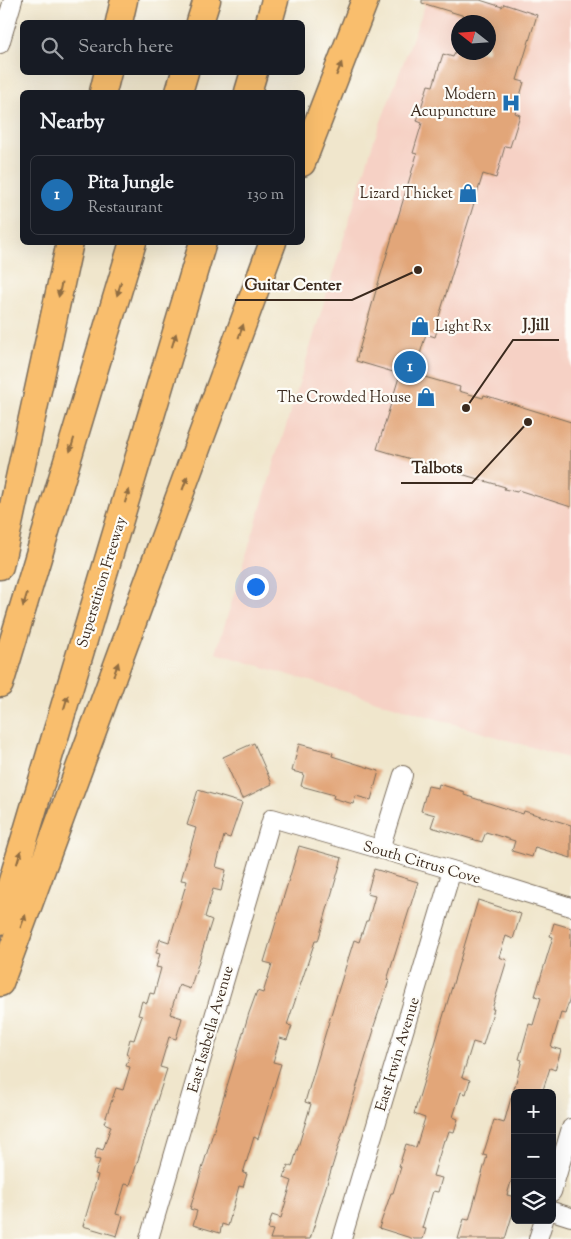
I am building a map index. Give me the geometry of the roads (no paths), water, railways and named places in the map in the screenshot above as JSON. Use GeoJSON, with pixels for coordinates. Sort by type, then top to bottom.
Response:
{"type":"FeatureCollection","features":[{"type":"Feature","properties":{"kind":"highway"},"geometry":{"type":"LineString","coordinates":[[119,20],[124,0]]}},
{"type":"Feature","properties":{"kind":"highway"},"geometry":{"type":"LineString","coordinates":[[201,20],[207,0]]}},
{"type":"Feature","properties":{"kind":"highway"},"geometry":{"type":"LineString","coordinates":[[270,20],[275,0]]}},
{"type":"Feature","properties":{"kind":"highway"},"geometry":{"type":"LineString","coordinates":[[305,155],[366,0]]}},
{"type":"Feature","properties":{"kind":"highway"},"geometry":{"type":"LineString","coordinates":[[104,90],[107,75]]}},
{"type":"Feature","properties":{"kind":"highway"},"geometry":{"type":"LineString","coordinates":[[180,90],[184,75]]}},
{"type":"Feature","properties":{"kind":"highway"},"geometry":{"type":"LineString","coordinates":[[249,90],[253,75]]}},
{"type":"Feature","properties":{"kind":"highway"},"geometry":{"type":"LineString","coordinates":[[0,566],[69,245]]}},
{"type":"Feature","properties":{"kind":"highway"},"geometry":{"type":"LineString","coordinates":[[0,684],[133,245]]}},
{"type":"Feature","properties":{"kind":"highway","name":"Superstition Freeway"},"geometry":{"type":"LineString","coordinates":[[0,921],[202,245]]}},
{"type":"Feature","properties":{"kind":"highway"},"geometry":{"type":"LineString","coordinates":[[0,983],[272,245]]}},
{"type":"Feature","properties":{"kind":"street"},"geometry":{"type":"LineString","coordinates":[[0,44],[13,0]]}},
{"type":"Feature","properties":{"kind":"street"},"geometry":{"type":"LineString","coordinates":[[380,849],[403,775]]}},
{"type":"Feature","properties":{"kind":"street","name":"South Citrus Cove"},"geometry":{"type":"LineString","coordinates":[[272,818],[452,870],[571,907]]}},
{"type":"Feature","properties":{"kind":"street","name":"East Isabella Avenue"},"geometry":{"type":"LineString","coordinates":[[149,1239],[272,818]]}},
{"type":"Feature","properties":{"kind":"street","name":"East Irwin Avenue"},"geometry":{"type":"LineString","coordinates":[[342,1239],[452,870]]}},
{"type":"Feature","properties":{"kind":"street"},"geometry":{"type":"LineString","coordinates":[[556,1179],[571,1128]]}},
{"type":"Feature","properties":{"kind":"street"},"geometry":{"type":"LineString","coordinates":[[556,1212],[571,1217]]}},
{"type":"Feature","properties":{"kind":"street"},"geometry":{"type":"LineString","coordinates":[[538,1239],[543,1224]]}},
{"type":"Feature","properties":{"kind":"place","name":"Modern Acupuncture"},"geometry":{"type":"Point","coordinates":[511,103]}},
{"type":"Feature","properties":{"kind":"place","name":"Lizard Thicket"},"geometry":{"type":"Point","coordinates":[468,193]}},
{"type":"Feature","properties":{"kind":"place","name":"Guitar Center"},"geometry":{"type":"Point","coordinates":[418,270]}},
{"type":"Feature","properties":{"kind":"place","name":"Light Rx"},"geometry":{"type":"Point","coordinates":[420,326]}},
{"type":"Feature","properties":{"kind":"place","name":"Pita Jungle"},"geometry":{"type":"Point","coordinates":[410,367]}},
{"type":"Feature","properties":{"kind":"place","name":"The Crowded House"},"geometry":{"type":"Point","coordinates":[426,397]}},
{"type":"Feature","properties":{"kind":"place","name":"J.Jill"},"geometry":{"type":"Point","coordinates":[466,408]}},
{"type":"Feature","properties":{"kind":"place","name":"Talbots"},"geometry":{"type":"Point","coordinates":[528,422]}}]}
